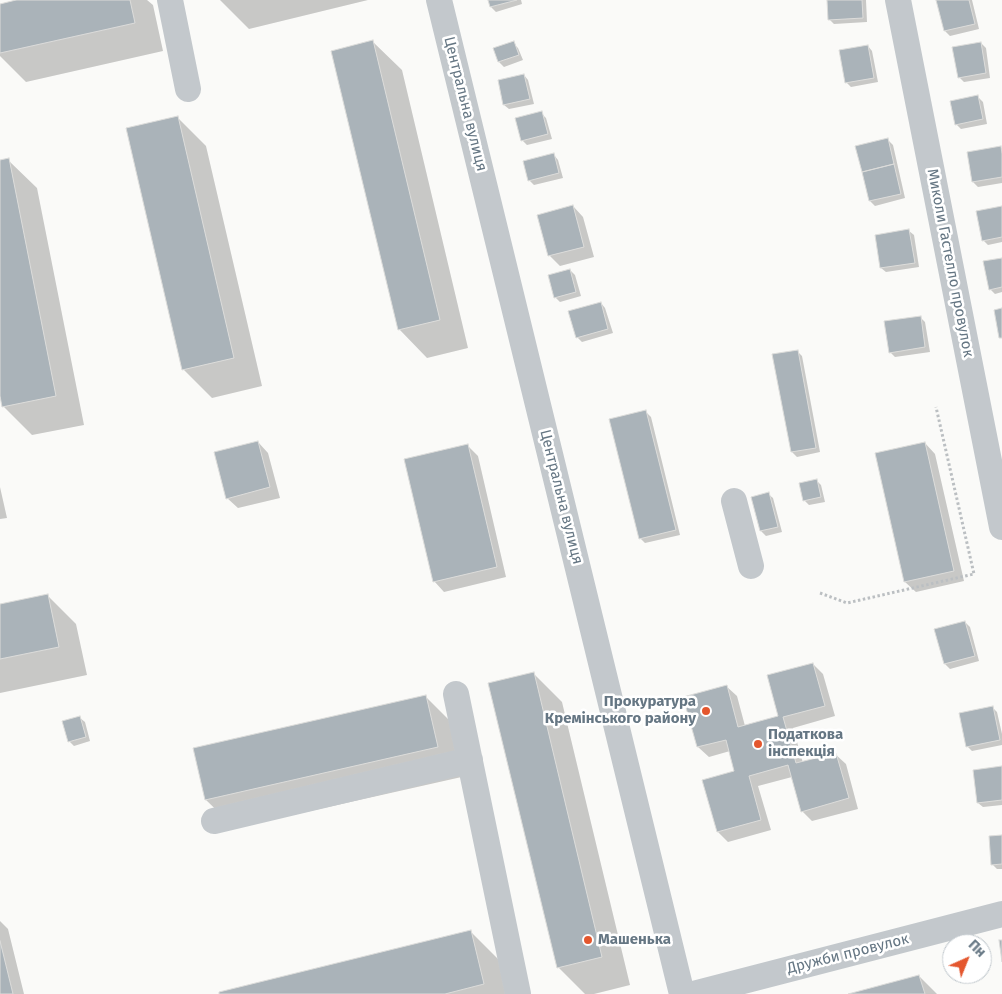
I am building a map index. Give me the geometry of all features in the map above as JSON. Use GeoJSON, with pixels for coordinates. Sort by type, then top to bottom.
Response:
{"type":"FeatureCollection","features":[{"type":"Feature","properties":{"kind":"street"},"geometry":{"type":"LineString","coordinates":[[170,0],[188,89]]}},
{"type":"Feature","properties":{"kind":"street","name":"Центральна вулиця"},"geometry":{"type":"LineString","coordinates":[[439,0],[682,994]]}},
{"type":"Feature","properties":{"kind":"street","name":"Миколи Гастелло провулок"},"geometry":{"type":"LineString","coordinates":[[898,0],[1002,527]]}},
{"type":"Feature","properties":{"kind":"street"},"geometry":{"type":"LineString","coordinates":[[734,501],[751,566]]}},
{"type":"Feature","properties":{"kind":"street"},"geometry":{"type":"LineString","coordinates":[[456,694],[518,994]]}},
{"type":"Feature","properties":{"kind":"street"},"geometry":{"type":"LineString","coordinates":[[214,821],[470,760]]}},
{"type":"Feature","properties":{"kind":"street","name":"Дружби провулок"},"geometry":{"type":"LineString","coordinates":[[693,994],[1002,914]]}},
{"type":"Feature","properties":{"kind":"path"},"geometry":{"type":"LineString","coordinates":[[820,593],[847,603],[974,574],[936,407]]}},
{"type":"Feature","properties":{"kind":"building"},"geometry":{"type":"Polygon","coordinates":[[[16,0],[130,0],[135,23],[0,53],[0,4],[16,0]]]}},
{"type":"Feature","properties":{"kind":"building"},"geometry":{"type":"Polygon","coordinates":[[[488,0],[517,0],[490,7],[488,0]]]}},
{"type":"Feature","properties":{"kind":"building"},"geometry":{"type":"Polygon","coordinates":[[[827,0],[862,0],[863,18],[828,20],[827,0]]]}},
{"type":"Feature","properties":{"kind":"building"},"geometry":{"type":"Polygon","coordinates":[[[936,0],[969,0],[975,24],[944,31],[936,0]]]}},
{"type":"Feature","properties":{"kind":"building"},"geometry":{"type":"Polygon","coordinates":[[[373,40],[440,320],[398,330],[331,51],[373,40]]]}},
{"type":"Feature","properties":{"kind":"building"},"geometry":{"type":"Polygon","coordinates":[[[514,41],[519,55],[498,62],[493,48],[514,41]]]}},
{"type":"Feature","properties":{"kind":"building"},"geometry":{"type":"Polygon","coordinates":[[[981,42],[986,73],[958,78],[952,47],[981,42]]]}},
{"type":"Feature","properties":{"kind":"building"},"geometry":{"type":"Polygon","coordinates":[[[868,45],[874,78],[845,83],[839,50],[868,45]]]}},
{"type":"Feature","properties":{"kind":"building"},"geometry":{"type":"Polygon","coordinates":[[[524,74],[530,99],[503,105],[498,80],[524,74]]]}},
{"type":"Feature","properties":{"kind":"building"},"geometry":{"type":"Polygon","coordinates":[[[978,95],[983,119],[955,125],[950,101],[978,95]]]}},
{"type":"Feature","properties":{"kind":"building"},"geometry":{"type":"Polygon","coordinates":[[[542,111],[548,134],[521,141],[515,118],[542,111]]]}},
{"type":"Feature","properties":{"kind":"building"},"geometry":{"type":"Polygon","coordinates":[[[178,116],[234,358],[182,370],[126,128],[178,116]]]}},
{"type":"Feature","properties":{"kind":"building"},"geometry":{"type":"Polygon","coordinates":[[[888,138],[894,164],[862,172],[855,146],[888,138]]]}},
{"type":"Feature","properties":{"kind":"building"},"geometry":{"type":"Polygon","coordinates":[[[1001,146],[1002,177],[972,182],[967,152],[1001,146]]]}},
{"type":"Feature","properties":{"kind":"building"},"geometry":{"type":"Polygon","coordinates":[[[554,153],[559,173],[528,181],[523,161],[554,153]]]}},
{"type":"Feature","properties":{"kind":"building"},"geometry":{"type":"Polygon","coordinates":[[[9,158],[56,396],[2,407],[0,396],[0,160],[9,158]]]}},
{"type":"Feature","properties":{"kind":"building"},"geometry":{"type":"Polygon","coordinates":[[[894,164],[901,194],[869,201],[862,172],[894,164]]]}},
{"type":"Feature","properties":{"kind":"building"},"geometry":{"type":"Polygon","coordinates":[[[573,205],[584,247],[548,256],[537,215],[573,205]]]}},
{"type":"Feature","properties":{"kind":"building"},"geometry":{"type":"Polygon","coordinates":[[[1002,206],[1002,237],[982,241],[976,211],[1002,206]]]}},
{"type":"Feature","properties":{"kind":"building"},"geometry":{"type":"Polygon","coordinates":[[[909,229],[915,263],[880,268],[875,235],[909,229]]]}},
{"type":"Feature","properties":{"kind":"building"},"geometry":{"type":"Polygon","coordinates":[[[1002,258],[1002,287],[989,290],[983,261],[1002,258]]]}},
{"type":"Feature","properties":{"kind":"building"},"geometry":{"type":"Polygon","coordinates":[[[570,269],[576,292],[554,298],[548,275],[570,269]]]}},
{"type":"Feature","properties":{"kind":"building"},"geometry":{"type":"Polygon","coordinates":[[[601,302],[608,329],[576,338],[568,311],[601,302]]]}},
{"type":"Feature","properties":{"kind":"building"},"geometry":{"type":"Polygon","coordinates":[[[1002,308],[1002,338],[999,338],[994,310],[1002,308]]]}},
{"type":"Feature","properties":{"kind":"building"},"geometry":{"type":"Polygon","coordinates":[[[921,316],[925,347],[889,353],[884,321],[921,316]]]}},
{"type":"Feature","properties":{"kind":"building"},"geometry":{"type":"Polygon","coordinates":[[[798,350],[816,448],[791,452],[772,354],[798,350]]]}},
{"type":"Feature","properties":{"kind":"building"},"geometry":{"type":"Polygon","coordinates":[[[646,410],[676,530],[639,539],[609,419],[646,410]]]}},
{"type":"Feature","properties":{"kind":"building"},"geometry":{"type":"Polygon","coordinates":[[[258,441],[270,487],[226,499],[214,452],[258,441]]]}},
{"type":"Feature","properties":{"kind":"building"},"geometry":{"type":"Polygon","coordinates":[[[925,442],[954,571],[904,582],[875,453],[925,442]]]}},
{"type":"Feature","properties":{"kind":"building"},"geometry":{"type":"Polygon","coordinates":[[[468,444],[497,567],[433,582],[404,459],[468,444]]]}},
{"type":"Feature","properties":{"kind":"building"},"geometry":{"type":"Polygon","coordinates":[[[817,479],[821,497],[803,501],[799,483],[817,479]]]}},
{"type":"Feature","properties":{"kind":"building"},"geometry":{"type":"Polygon","coordinates":[[[769,492],[778,527],[760,531],[751,497],[769,492]]]}},
{"type":"Feature","properties":{"kind":"building"},"geometry":{"type":"Polygon","coordinates":[[[48,594],[59,647],[0,659],[0,604],[48,594]]]}},
{"type":"Feature","properties":{"kind":"building"},"geometry":{"type":"Polygon","coordinates":[[[965,621],[975,656],[944,664],[934,629],[965,621]]]}},
{"type":"Feature","properties":{"kind":"building"},"geometry":{"type":"Polygon","coordinates":[[[813,663],[825,706],[783,717],[796,763],[836,753],[849,798],[801,812],[788,765],[749,776],[761,820],[717,832],[702,780],[734,771],[726,740],[697,747],[683,697],[727,685],[738,727],[778,716],[767,675],[813,663]]]}},
{"type":"Feature","properties":{"kind":"building"},"geometry":{"type":"Polygon","coordinates":[[[534,672],[602,957],[557,968],[488,683],[534,672]]]}},
{"type":"Feature","properties":{"kind":"building"},"geometry":{"type":"Polygon","coordinates":[[[426,695],[438,747],[205,800],[193,748],[426,695]]]}},
{"type":"Feature","properties":{"kind":"building"},"geometry":{"type":"Polygon","coordinates":[[[993,706],[1000,740],[966,747],[959,713],[993,706]]]}},
{"type":"Feature","properties":{"kind":"building"},"geometry":{"type":"Polygon","coordinates":[[[80,716],[86,737],[68,742],[62,721],[80,716]]]}},
{"type":"Feature","properties":{"kind":"building"},"geometry":{"type":"Polygon","coordinates":[[[1002,766],[1002,800],[977,803],[973,770],[1002,766]]]}},
{"type":"Feature","properties":{"kind":"building"},"geometry":{"type":"Polygon","coordinates":[[[1002,835],[1002,864],[991,865],[989,836],[1002,835]]]}},
{"type":"Feature","properties":{"kind":"building"},"geometry":{"type":"Polygon","coordinates":[[[471,930],[484,984],[445,994],[219,994],[219,992],[471,930]]]}},
{"type":"Feature","properties":{"kind":"building"},"geometry":{"type":"Polygon","coordinates":[[[999,940],[1002,940],[1002,962],[999,940]]]}},
{"type":"Feature","properties":{"kind":"building"},"geometry":{"type":"Polygon","coordinates":[[[0,941],[13,994],[0,994],[0,941]]]}},
{"type":"Feature","properties":{"kind":"building"},"geometry":{"type":"Polygon","coordinates":[[[919,975],[925,994],[848,994],[919,975]]]}},
{"type":"Feature","properties":{"kind":"place","name":"Прокуратура Кремінського району"},"geometry":{"type":"Point","coordinates":[706,711]}},
{"type":"Feature","properties":{"kind":"place","name":"Податкова інспекція"},"geometry":{"type":"Point","coordinates":[758,744]}},
{"type":"Feature","properties":{"kind":"place","name":"Машенька"},"geometry":{"type":"Point","coordinates":[588,940]}}]}
